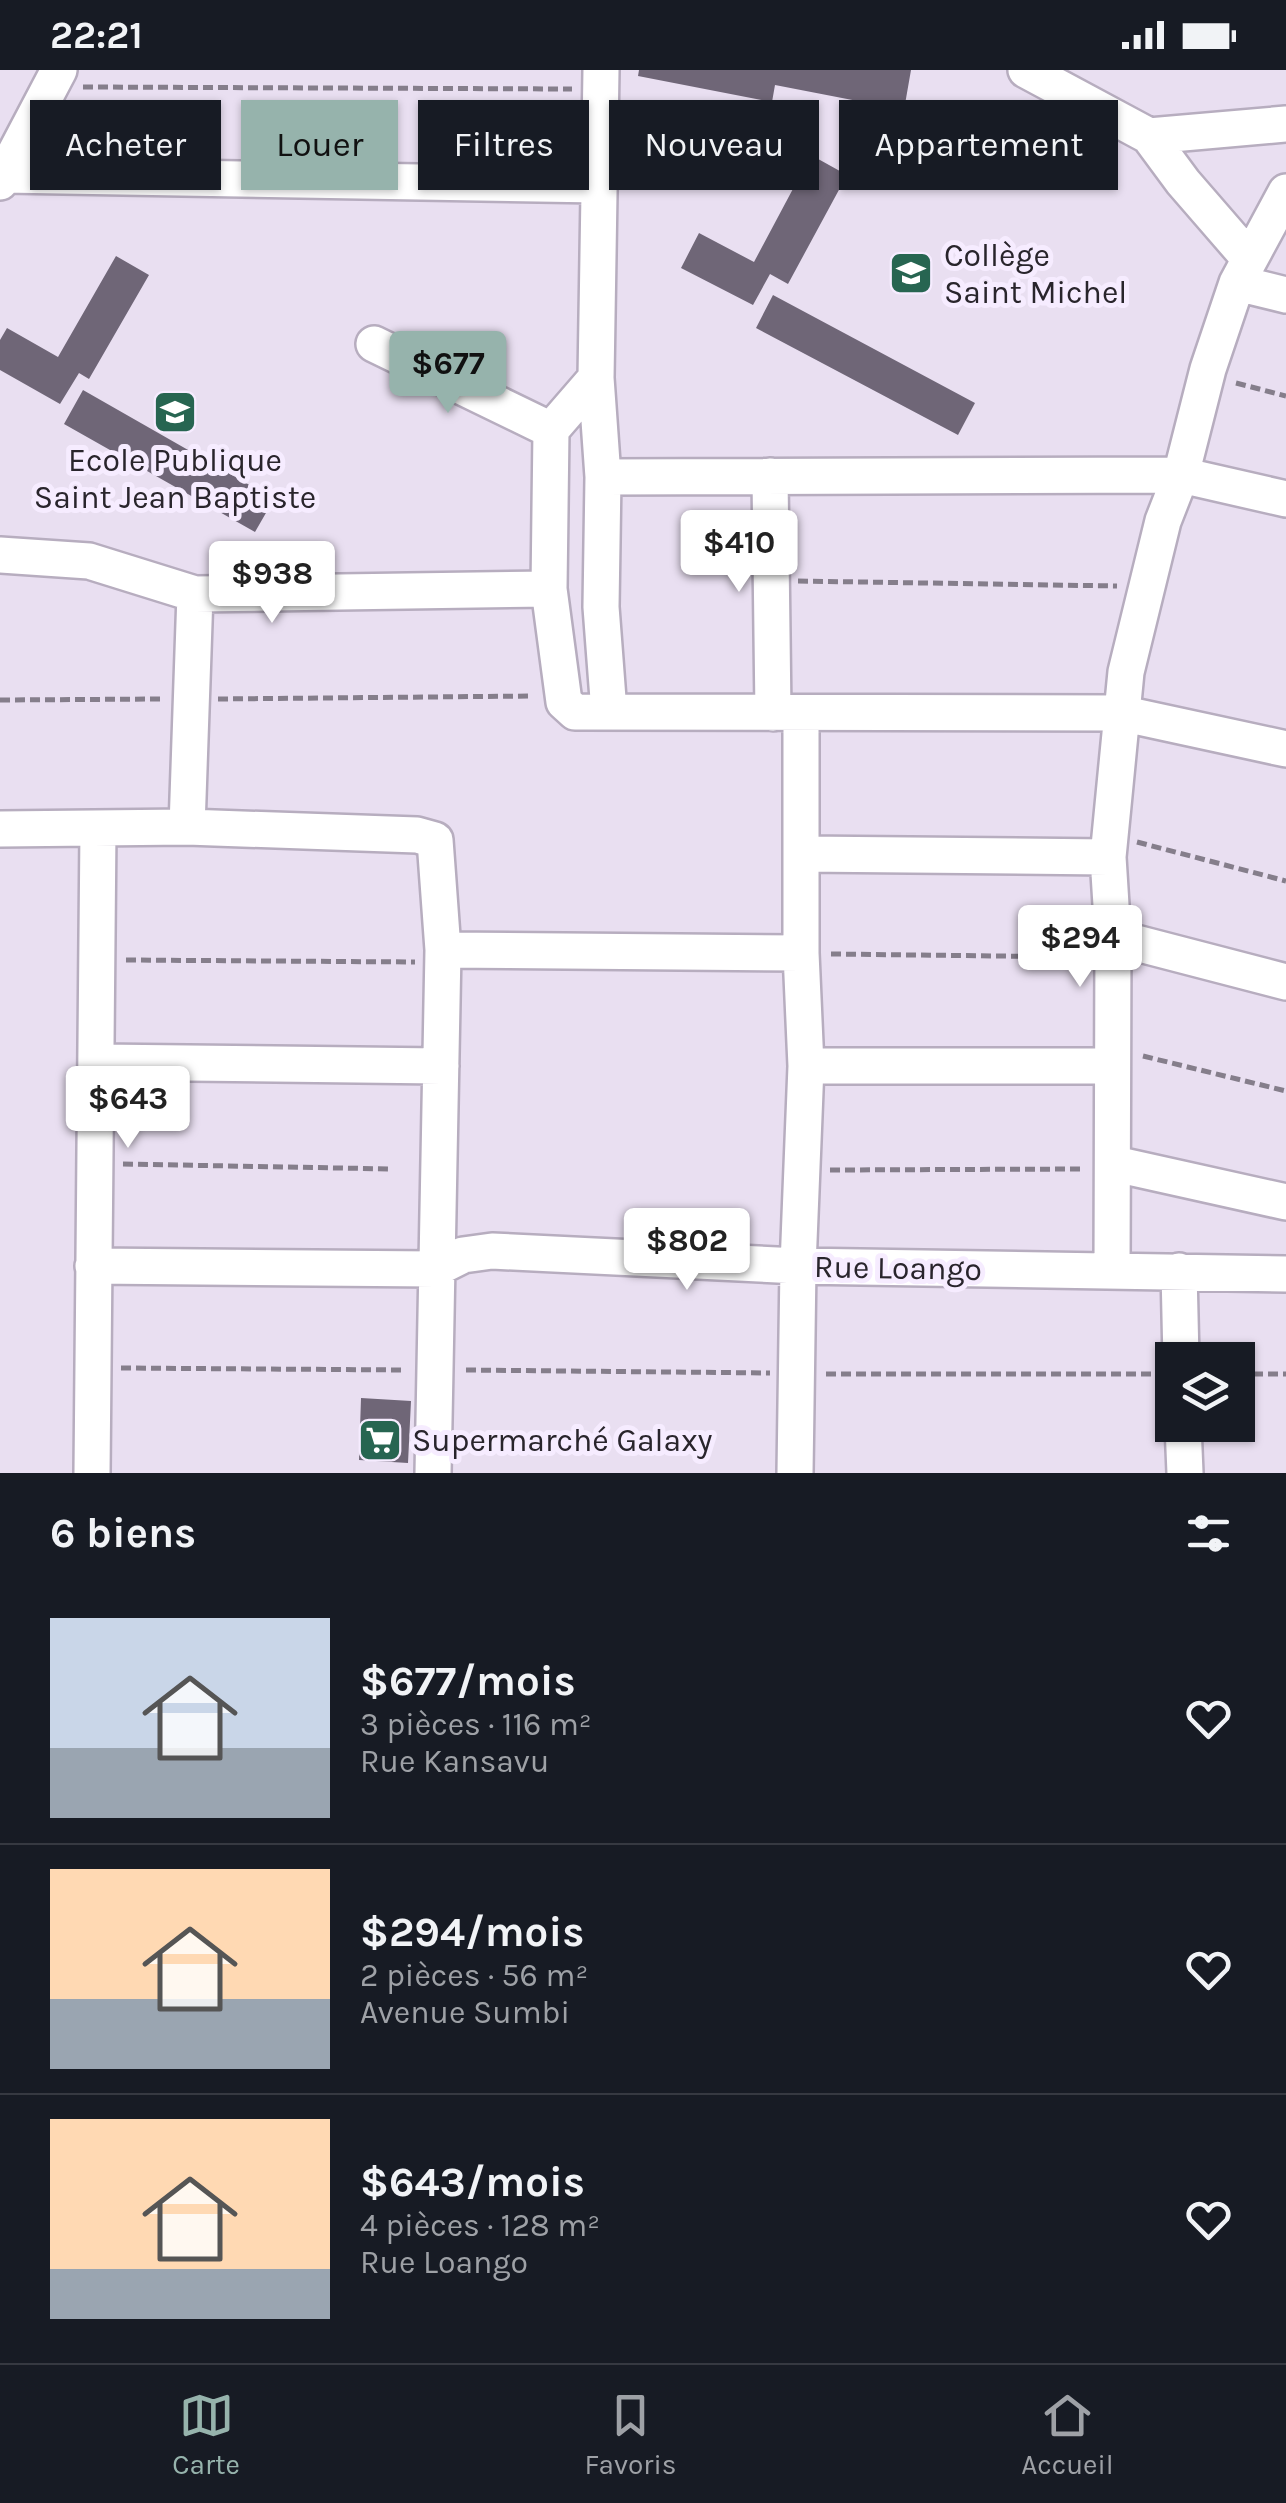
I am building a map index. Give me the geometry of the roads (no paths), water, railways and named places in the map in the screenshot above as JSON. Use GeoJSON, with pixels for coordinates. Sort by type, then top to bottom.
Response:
{"type":"FeatureCollection","features":[{"type":"Feature","properties":{"kind":"street"},"geometry":{"type":"LineString","coordinates":[[1026,70],[1150,136],[1242,270],[1286,295]]}},
{"type":"Feature","properties":{"kind":"street"},"geometry":{"type":"LineString","coordinates":[[55,78],[2,178],[599,184]]}},
{"type":"Feature","properties":{"kind":"street"},"geometry":{"type":"LineString","coordinates":[[601,80],[596,378],[603,476],[601,607],[609,712]]}},
{"type":"Feature","properties":{"kind":"street"},"geometry":{"type":"LineString","coordinates":[[1150,136],[1286,124]]}},
{"type":"Feature","properties":{"kind":"street"},"geometry":{"type":"LineString","coordinates":[[1112,1271],[1115,1166],[1109,846],[1120,712],[1145,586],[1181,474],[1206,375],[1242,270],[1286,192]]}},
{"type":"Feature","properties":{"kind":"street"},"geometry":{"type":"LineString","coordinates":[[374,344],[551,430]]}},
{"type":"Feature","properties":{"kind":"street"},"geometry":{"type":"LineString","coordinates":[[596,378],[551,430],[549,589],[563,696],[569,710],[1120,712],[1286,748]]}},
{"type":"Feature","properties":{"kind":"street"},"geometry":{"type":"LineString","coordinates":[[603,476],[1181,474],[1286,499]]}},
{"type":"Feature","properties":{"kind":"street"},"geometry":{"type":"LineString","coordinates":[[770,476],[772,580],[802,854],[806,1066],[795,1473]]}},
{"type":"Feature","properties":{"kind":"street"},"geometry":{"type":"LineString","coordinates":[[0,555],[89,562],[195,594],[549,589]]}},
{"type":"Feature","properties":{"kind":"street"},"geometry":{"type":"LineString","coordinates":[[187,827],[195,594]]}},
{"type":"Feature","properties":{"kind":"street"},"geometry":{"type":"LineString","coordinates":[[0,829],[187,827],[427,835],[435,840],[443,956],[433,1473]]}},
{"type":"Feature","properties":{"kind":"street"},"geometry":{"type":"LineString","coordinates":[[92,1473],[98,828]]}},
{"type":"Feature","properties":{"kind":"street"},"geometry":{"type":"LineString","coordinates":[[802,854],[1109,846]]}},
{"type":"Feature","properties":{"kind":"street"},"geometry":{"type":"LineString","coordinates":[[1112,947],[1286,982]]}},
{"type":"Feature","properties":{"kind":"street"},"geometry":{"type":"LineString","coordinates":[[443,956],[801,953]]}},
{"type":"Feature","properties":{"kind":"street"},"geometry":{"type":"LineString","coordinates":[[806,1066],[1112,1058]]}},
{"type":"Feature","properties":{"kind":"street"},"geometry":{"type":"LineString","coordinates":[[98,1062],[441,1066]]}},
{"type":"Feature","properties":{"kind":"street"},"geometry":{"type":"LineString","coordinates":[[1115,1166],[1286,1202]]}},
{"type":"Feature","properties":{"kind":"street","name":"Rue Loango"},"geometry":{"type":"LineString","coordinates":[[93,1266],[436,1268],[463,1255],[492,1251],[798,1266],[1286,1274]]}},
{"type":"Feature","properties":{"kind":"street"},"geometry":{"type":"LineString","coordinates":[[1179,1271],[1181,1342]]}},
{"type":"Feature","properties":{"kind":"street"},"geometry":{"type":"LineString","coordinates":[[1184,1442],[1185,1473]]}},
{"type":"Feature","properties":{"kind":"place","name":"Collège Saint Michel"},"geometry":{"type":"Point","coordinates":[911,273]}},
{"type":"Feature","properties":{"kind":"place","name":"Ecole Publique Saint Jean Baptiste"},"geometry":{"type":"Point","coordinates":[175,412]}},
{"type":"Feature","properties":{"kind":"place","name":"Supermarché Galaxy"},"geometry":{"type":"Point","coordinates":[380,1440]}}]}
